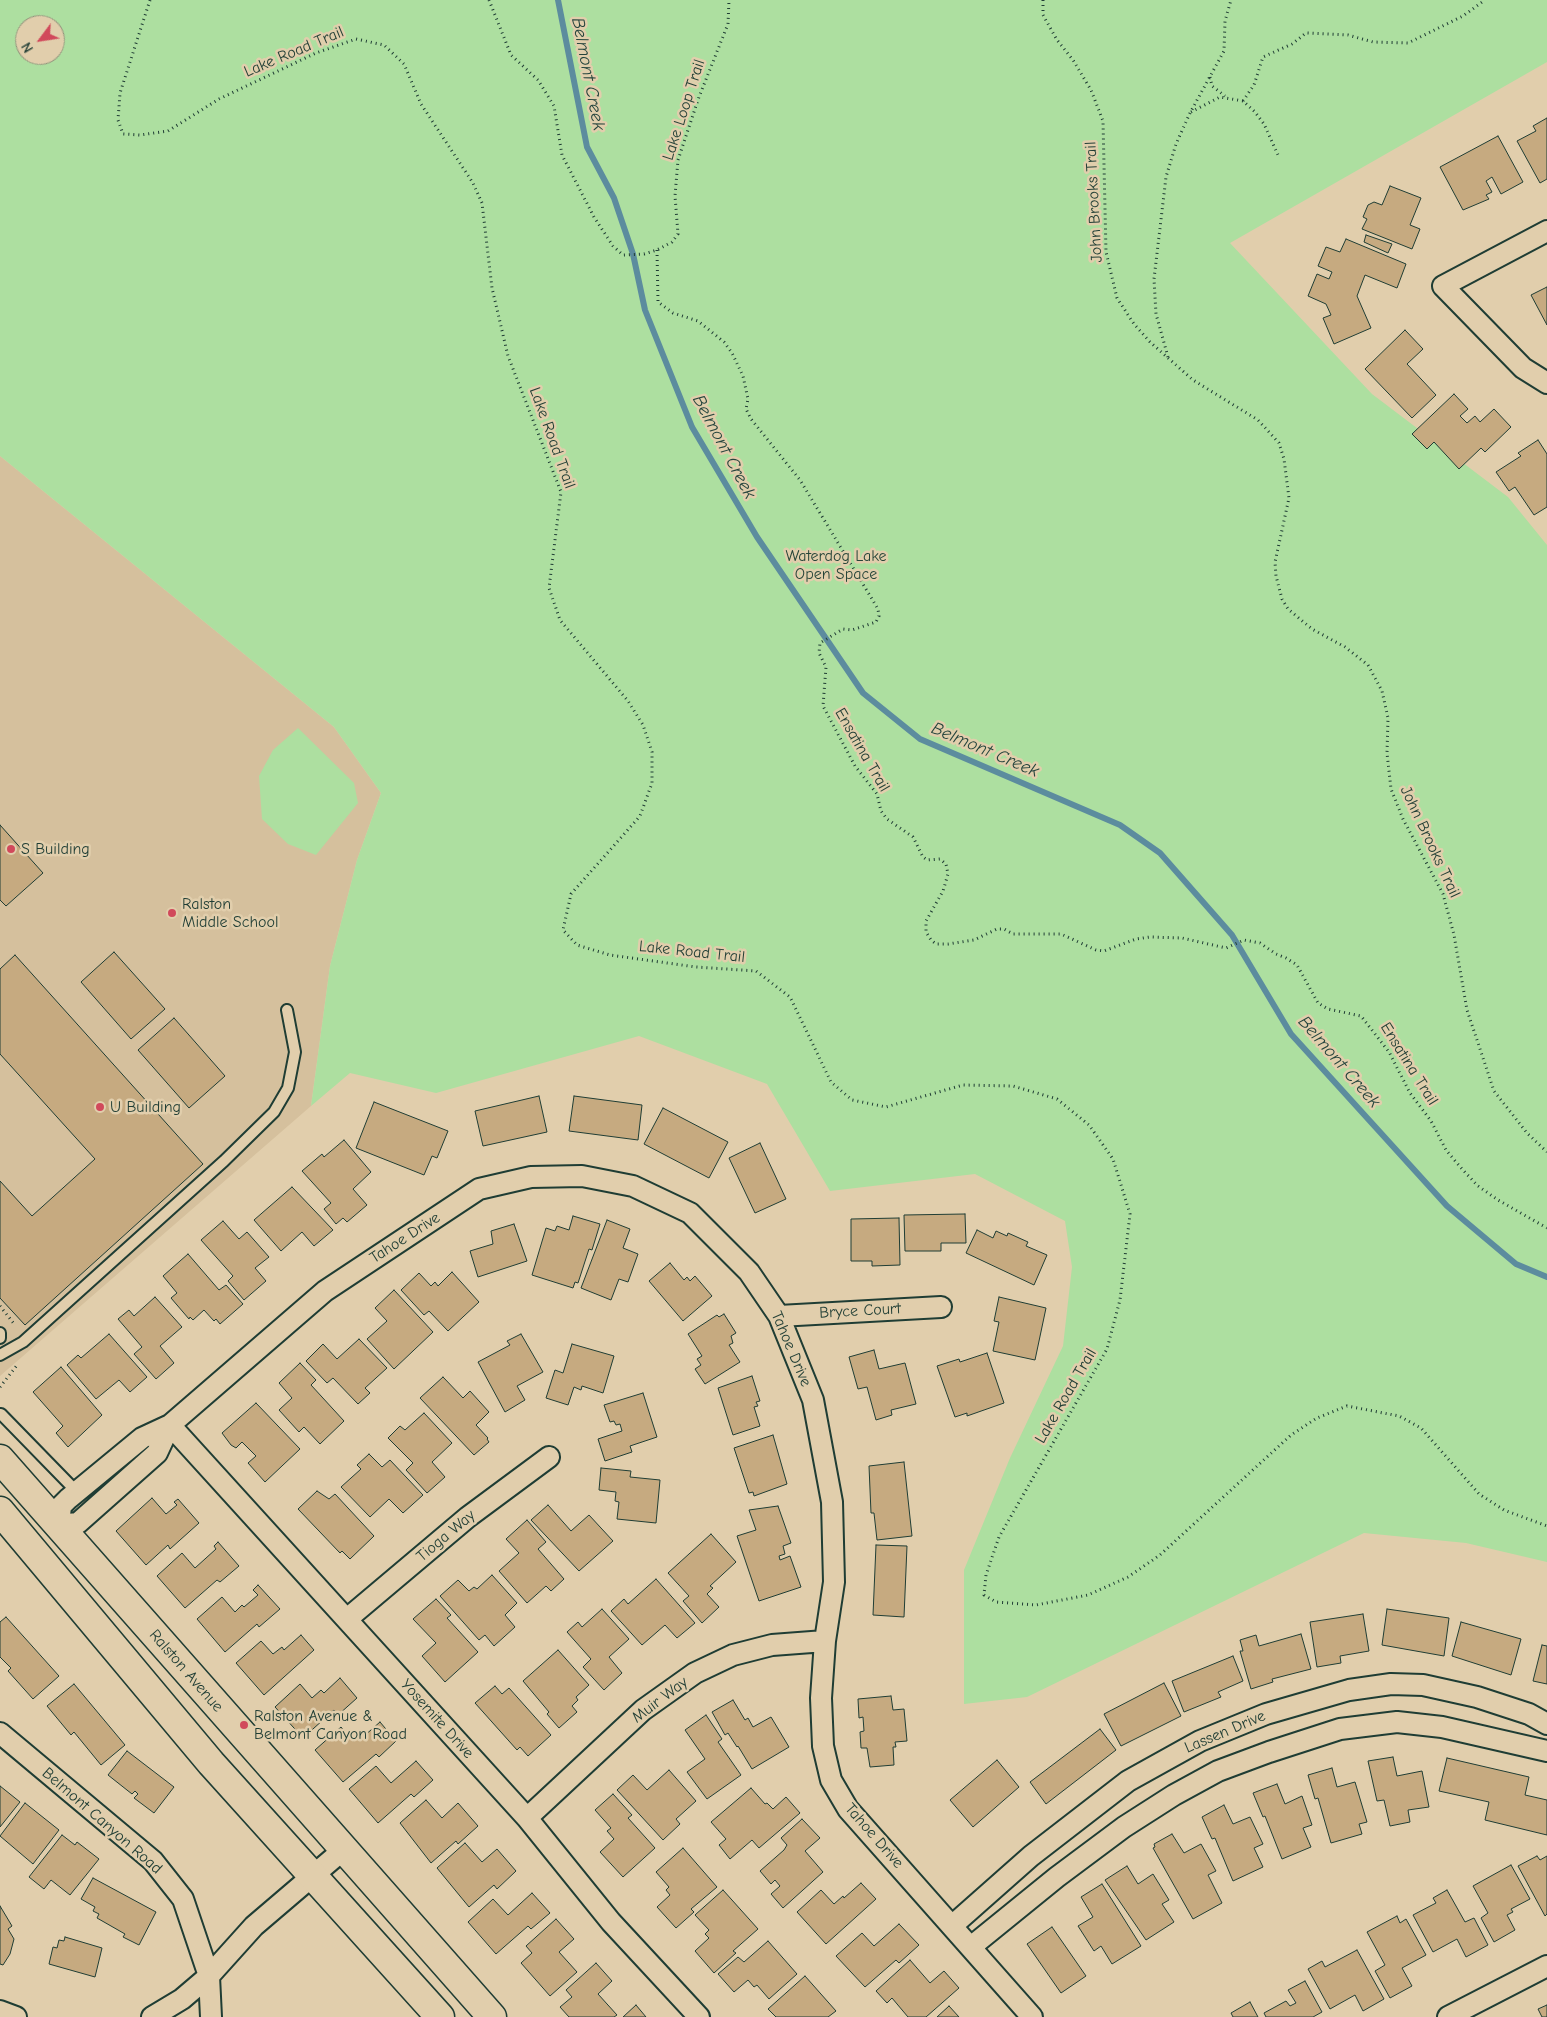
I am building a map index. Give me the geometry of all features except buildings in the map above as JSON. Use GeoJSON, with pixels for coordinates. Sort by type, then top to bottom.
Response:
{"type":"FeatureCollection","features":[{"type":"Feature","properties":{"kind":"main road","name":"Ralston Avenue"},"geometry":{"type":"LineString","coordinates":[[0,1458],[343,1850],[492,2017]]}},
{"type":"Feature","properties":{"kind":"main road"},"geometry":{"type":"LineString","coordinates":[[0,1511],[205,1756],[440,2017]]}},
{"type":"Feature","properties":{"kind":"main road"},"geometry":{"type":"LineString","coordinates":[[32,1549],[59,1525]]}},
{"type":"Feature","properties":{"kind":"street"},"geometry":{"type":"LineString","coordinates":[[1547,231],[1443,286],[1523,368],[1547,383]]}},
{"type":"Feature","properties":{"kind":"street","name":"Tahoe Drive"},"geometry":{"type":"LineString","coordinates":[[170,1425],[157,1454],[78,1523],[59,1525],[61,1506],[142,1438],[170,1425],[325,1291],[479,1189],[531,1178],[582,1176],[633,1186],[690,1213],[749,1272],[779,1316],[813,1400],[832,1502],[834,1582],[825,1640],[821,1698],[822,1746],[831,1780],[848,1809],[972,1946],[1032,2017]]}},
{"type":"Feature","properties":{"kind":"street","name":"Bryce Court"},"geometry":{"type":"LineString","coordinates":[[779,1316],[941,1307]]}},
{"type":"Feature","properties":{"kind":"street","name":"Yosemite Drive"},"geometry":{"type":"LineString","coordinates":[[170,1425],[527,1818],[611,1922],[699,2017]]}},
{"type":"Feature","properties":{"kind":"street","name":"Tioga Way"},"geometry":{"type":"LineString","coordinates":[[347,1620],[468,1517],[549,1457]]}},
{"type":"Feature","properties":{"kind":"street","name":"Muir Way"},"geometry":{"type":"LineString","coordinates":[[527,1818],[643,1710],[695,1673],[733,1655],[772,1645],[825,1640]]}},
{"type":"Feature","properties":{"kind":"street","name":"Lassen Drive"},"geometry":{"type":"LineString","coordinates":[[953,1925],[1031,1856],[1128,1781],[1200,1741],[1266,1714],[1349,1690],[1391,1684],[1423,1685],[1477,1697],[1529,1714],[1547,1724]]}},
{"type":"Feature","properties":{"kind":"street","name":"Lassen Drive"},"geometry":{"type":"LineString","coordinates":[[972,1946],[1057,1877],[1124,1827],[1174,1795],[1218,1771],[1270,1752],[1340,1729],[1397,1722],[1442,1726],[1547,1751]]}},
{"type":"Feature","properties":{"kind":"street","name":"Belmont Canyon Road"},"geometry":{"type":"LineString","coordinates":[[0,1733],[153,1861],[183,1899],[209,1976],[212,2017]]}},
{"type":"Feature","properties":{"kind":"street"},"geometry":{"type":"LineString","coordinates":[[152,2017],[182,1999],[209,1976],[254,1926],[343,1850]]}},
{"type":"Feature","properties":{"kind":"street"},"geometry":{"type":"LineString","coordinates":[[1448,2017],[1547,1966]]}},
{"type":"Feature","properties":{"kind":"street"},"geometry":{"type":"LineString","coordinates":[[0,2012],[16,2017]]}},
{"type":"Feature","properties":{"kind":"lane"},"geometry":{"type":"LineString","coordinates":[[0,1355],[23,1342],[224,1162],[274,1112],[288,1088],[295,1052],[287,1010]]}},
{"type":"Feature","properties":{"kind":"lane"},"geometry":{"type":"LineString","coordinates":[[0,1333],[0,1338]]}},
{"type":"Feature","properties":{"kind":"lane"},"geometry":{"type":"LineString","coordinates":[[1,1414],[77,1492]]}},
{"type":"Feature","properties":{"kind":"path","name":"Lake Road Trail"},"geometry":{"type":"LineString","coordinates":[[150,0],[120,93],[118,120],[122,134],[140,135],[168,131],[219,99],[316,53],[356,40],[384,45],[404,64],[421,104],[473,183],[482,203],[492,288],[508,356],[561,492],[549,588],[560,620],[628,701],[643,725],[652,752],[652,783],[640,816],[571,894],[563,930],[577,945],[610,955],[696,967],[756,971],[790,997],[831,1082],[852,1100],[886,1107],[963,1085],[1013,1086],[1057,1099],[1089,1125],[1113,1159],[1130,1214],[1120,1300],[1107,1349],[999,1537],[986,1576],[984,1595],[996,1602],[1036,1605],[1088,1594],[1128,1577],[1160,1555],[1291,1435],[1317,1418],[1347,1406],[1399,1416],[1421,1428],[1479,1494],[1504,1510],[1547,1526]]}},
{"type":"Feature","properties":{"kind":"path","name":"Lake Loop Trail"},"geometry":{"type":"LineString","coordinates":[[489,0],[511,55],[538,80],[554,106],[562,155],[594,217],[612,246],[623,255],[644,254],[657,250],[672,242],[678,234],[675,204],[678,160],[699,97],[728,24],[729,0]]}},
{"type":"Feature","properties":{"kind":"path","name":"John Brooks Trail"},"geometry":{"type":"LineString","coordinates":[[1042,0],[1043,15],[1091,90],[1103,121],[1106,252],[1117,298],[1134,324],[1168,358],[1193,380],[1258,420],[1279,443],[1284,459],[1289,498],[1275,562],[1276,576],[1282,599],[1288,609],[1312,629],[1345,647],[1368,664],[1382,691],[1388,718],[1387,753],[1390,789],[1403,819],[1443,894],[1454,935],[1467,1010],[1494,1091],[1527,1133],[1547,1152]]}},
{"type":"Feature","properties":{"kind":"path"},"geometry":{"type":"LineString","coordinates":[[1168,358],[1156,314],[1154,279],[1166,177],[1176,144],[1190,112],[1224,51],[1225,21],[1231,0]]}},
{"type":"Feature","properties":{"kind":"path"},"geometry":{"type":"LineString","coordinates":[[1243,101],[1258,78],[1263,57],[1292,44],[1306,33],[1348,35],[1382,43],[1408,43],[1463,16],[1485,0]]}},
{"type":"Feature","properties":{"kind":"path"},"geometry":{"type":"LineString","coordinates":[[1210,77],[1212,86],[1228,97]]}},
{"type":"Feature","properties":{"kind":"path"},"geometry":{"type":"LineString","coordinates":[[1190,112],[1220,97],[1243,101],[1264,124],[1278,155]]}},
{"type":"Feature","properties":{"kind":"path","name":"Ensatina Trail"},"geometry":{"type":"LineString","coordinates":[[657,250],[659,266],[658,302],[673,313],[698,321],[710,330],[732,353],[743,376],[748,399],[746,409],[775,452],[800,480],[875,601],[879,616],[876,622],[852,630],[843,629],[820,643],[819,653],[826,667],[822,706],[855,766],[877,794],[881,811],[887,819],[913,838],[923,857],[927,860],[940,859],[946,864],[948,874],[943,890],[926,921],[926,932],[931,940],[936,944],[948,944],[974,940],[997,930],[1004,930],[1013,934],[1061,934],[1096,950],[1104,951],[1136,939],[1150,937],[1182,938],[1226,948],[1244,940],[1260,943],[1297,965],[1318,1003],[1328,1009],[1361,1016],[1389,1052],[1419,1106],[1431,1121],[1446,1150],[1457,1163],[1478,1186],[1498,1200],[1547,1228]]}},
{"type":"Feature","properties":{"kind":"shaded area","name":"Ralston Middle School"},"geometry":{"type":"Polygon","coordinates":[[[0,456],[334,727],[381,793],[357,860],[330,966],[311,1106],[0,1376],[0,456]]]}},
{"type":"Feature","properties":{"kind":"green space","name":"Waterdog Lake Open Space"},"geometry":{"type":"Polygon","coordinates":[[[0,0],[1547,0],[1547,62],[1230,243],[1372,394],[1508,497],[1547,545],[1547,1562],[1466,1543],[1364,1533],[1027,1697],[964,1704],[964,1570],[1010,1458],[1063,1346],[1072,1267],[1065,1221],[975,1174],[830,1191],[767,1084],[639,1036],[436,1093],[350,1073],[311,1106],[330,966],[357,860],[381,793],[334,727],[0,456],[0,0]]]}},
{"type":"Feature","properties":{"kind":"green space"},"geometry":{"type":"Polygon","coordinates":[[[298,728],[354,783],[358,803],[316,855],[288,844],[262,819],[259,776],[273,750],[298,728]]]}},
{"type":"Feature","properties":{"kind":"waterway","name":"Belmont Creek"},"geometry":{"type":"LineString","coordinates":[[558,0],[587,147],[614,198],[633,254],[645,310],[692,427],[757,537],[863,693],[920,739],[1120,825],[1160,853],[1232,935],[1291,1034],[1447,1206],[1516,1264],[1547,1277]]}},
{"type":"Feature","properties":{"kind":"place","name":"S Building"},"geometry":{"type":"Point","coordinates":[11,849]}},
{"type":"Feature","properties":{"kind":"place","name":"Ralston Middle School"},"geometry":{"type":"Point","coordinates":[172,913]}},
{"type":"Feature","properties":{"kind":"place","name":"U Building"},"geometry":{"type":"Point","coordinates":[100,1107]}},
{"type":"Feature","properties":{"kind":"place","name":"Ralston Avenue & Belmont Canyon Road"},"geometry":{"type":"Point","coordinates":[244,1725]}}]}
